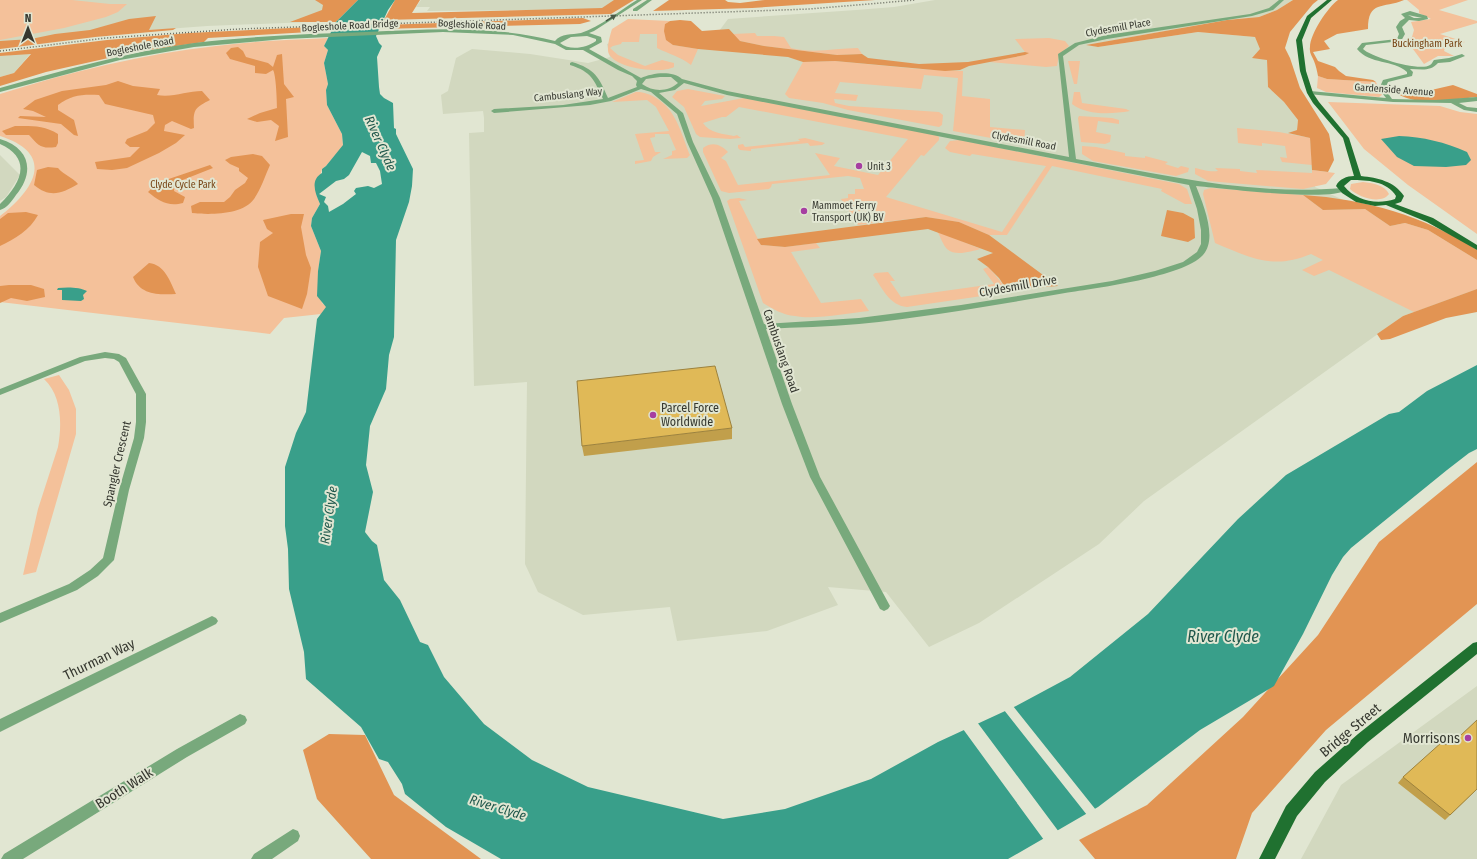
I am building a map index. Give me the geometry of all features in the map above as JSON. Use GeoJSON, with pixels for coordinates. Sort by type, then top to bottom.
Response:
{"type":"FeatureCollection","features":[{"type":"Feature","properties":{"kind":"main road"},"geometry":{"type":"LineString","coordinates":[[1330,0],[1309,17],[1299,40],[1303,71],[1310,93],[1316,103],[1346,138],[1358,178]]}},
{"type":"Feature","properties":{"kind":"main road"},"geometry":{"type":"LineString","coordinates":[[1350,178],[1358,178],[1382,182],[1398,192],[1400,196],[1398,200],[1386,203],[1376,203],[1356,198],[1342,190],[1340,186],[1341,183],[1350,178]]}},
{"type":"Feature","properties":{"kind":"main road"},"geometry":{"type":"LineString","coordinates":[[1386,203],[1430,220],[1477,248]]}},
{"type":"Feature","properties":{"kind":"main road","name":"Bridge Street"},"geometry":{"type":"LineString","coordinates":[[1267,859],[1277,838],[1300,799],[1337,760],[1446,674],[1477,647]]}},
{"type":"Feature","properties":{"kind":"street"},"geometry":{"type":"LineString","coordinates":[[581,34],[592,30],[640,0]]}},
{"type":"Feature","properties":{"kind":"street"},"geometry":{"type":"LineString","coordinates":[[581,34],[602,34],[650,0]]}},
{"type":"Feature","properties":{"kind":"street","name":"Clydesmill Place"},"geometry":{"type":"LineString","coordinates":[[1073,160],[1060,55],[1077,44],[1107,37],[1250,15],[1270,8],[1282,0]]}},
{"type":"Feature","properties":{"kind":"street"},"geometry":{"type":"LineString","coordinates":[[1408,18],[1402,22],[1399,27],[1402,34],[1399,40],[1364,44],[1360,48],[1362,52],[1406,67],[1426,68],[1432,66],[1436,61],[1458,59],[1462,56]]}},
{"type":"Feature","properties":{"kind":"street","name":"Bogleshole Road"},"geometry":{"type":"LineString","coordinates":[[414,31],[463,31],[528,36],[566,36],[581,34]]}},
{"type":"Feature","properties":{"kind":"street","name":"Bogleshole Road Bridge"},"geometry":{"type":"LineString","coordinates":[[286,37],[414,31]]}},
{"type":"Feature","properties":{"kind":"street"},"geometry":{"type":"LineString","coordinates":[[583,48],[596,45],[602,34]]}},
{"type":"Feature","properties":{"kind":"street","name":"Bogleshole Road"},"geometry":{"type":"LineString","coordinates":[[528,36],[558,43],[564,47],[583,48]]}},
{"type":"Feature","properties":{"kind":"street"},"geometry":{"type":"LineString","coordinates":[[558,43],[558,40],[566,36]]}},
{"type":"Feature","properties":{"kind":"street","name":"Bogleshole Road"},"geometry":{"type":"LineString","coordinates":[[0,90],[85,66],[139,54],[193,45],[286,37]]}},
{"type":"Feature","properties":{"kind":"street"},"geometry":{"type":"LineString","coordinates":[[596,45],[602,60]]}},
{"type":"Feature","properties":{"kind":"street"},"geometry":{"type":"LineString","coordinates":[[583,48],[602,60],[634,75],[640,80],[639,82],[642,87],[653,91],[670,90],[677,87],[681,81]]}},
{"type":"Feature","properties":{"kind":"street"},"geometry":{"type":"LineString","coordinates":[[572,64],[590,70],[606,100]]}},
{"type":"Feature","properties":{"kind":"street"},"geometry":{"type":"LineString","coordinates":[[1390,100],[1382,89],[1386,82],[1410,75],[1410,72],[1406,67]]}},
{"type":"Feature","properties":{"kind":"street"},"geometry":{"type":"LineString","coordinates":[[620,69],[654,75]]}},
{"type":"Feature","properties":{"kind":"street"},"geometry":{"type":"LineString","coordinates":[[640,80],[654,75]]}},
{"type":"Feature","properties":{"kind":"street","name":"Clydesmill Road"},"geometry":{"type":"LineString","coordinates":[[654,75],[672,76],[681,81],[704,88],[1192,182],[1254,189],[1302,192],[1342,190]]}},
{"type":"Feature","properties":{"kind":"street","name":"Cambuslang Way"},"geometry":{"type":"LineString","coordinates":[[494,111],[606,100],[642,87]]}},
{"type":"Feature","properties":{"kind":"street","name":"Clydesmill Road"},"geometry":{"type":"LineString","coordinates":[[677,87],[704,88]]}},
{"type":"Feature","properties":{"kind":"street"},"geometry":{"type":"LineString","coordinates":[[666,100],[670,90]]}},
{"type":"Feature","properties":{"kind":"street","name":"Cambuslang Road"},"geometry":{"type":"LineString","coordinates":[[653,91],[666,100],[680,113],[690,142],[716,198],[787,404],[815,477],[884,606]]}},
{"type":"Feature","properties":{"kind":"street","name":"Gardenside Avenue"},"geometry":{"type":"LineString","coordinates":[[1310,93],[1390,100],[1453,102],[1477,99]]}},
{"type":"Feature","properties":{"kind":"street"},"geometry":{"type":"LineString","coordinates":[[1453,102],[1466,109],[1477,110]]}},
{"type":"Feature","properties":{"kind":"street"},"geometry":{"type":"LineString","coordinates":[[0,140],[15,149],[22,157],[26,165],[23,180],[17,190],[0,208]]}},
{"type":"Feature","properties":{"kind":"street","name":"Clydesmill Drive"},"geometry":{"type":"LineString","coordinates":[[761,327],[859,321],[961,308],[1112,283],[1157,273],[1186,264],[1200,253],[1205,244],[1206,230],[1192,182]]}},
{"type":"Feature","properties":{"kind":"street","name":"Spangler Crescent"},"geometry":{"type":"LineString","coordinates":[[0,392],[83,359],[105,355],[116,356],[123,360],[141,394],[141,422],[139,438],[124,490],[108,560],[94,573],[73,587],[0,618]]}},
{"type":"Feature","properties":{"kind":"street","name":"Thurman Way"},"geometry":{"type":"LineString","coordinates":[[0,726],[212,621]]}},
{"type":"Feature","properties":{"kind":"street","name":"Booth Walk"},"geometry":{"type":"LineString","coordinates":[[8,859],[182,753],[240,720]]}},
{"type":"Feature","properties":{"kind":"street"},"geometry":{"type":"LineString","coordinates":[[259,859],[293,836]]}},
{"type":"Feature","properties":{"kind":"shaded area"},"geometry":{"type":"Polygon","coordinates":[[[0,0],[354,0],[334,21],[207,26],[45,38],[0,44],[0,0]]]}},
{"type":"Feature","properties":{"kind":"shaded area"},"geometry":{"type":"Polygon","coordinates":[[[315,0],[358,0],[336,22],[290,22],[322,10],[323,5],[315,0]]]}},
{"type":"Feature","properties":{"kind":"shaded area"},"geometry":{"type":"Polygon","coordinates":[[[395,0],[420,0],[412,13],[602,8],[614,0],[634,0],[611,14],[384,20],[395,0]]]}},
{"type":"Feature","properties":{"kind":"shaded area"},"geometry":{"type":"Polygon","coordinates":[[[421,0],[632,0],[618,9],[427,11],[430,7],[416,7],[421,0]]]}},
{"type":"Feature","properties":{"kind":"shaded area"},"geometry":{"type":"Polygon","coordinates":[[[669,0],[725,0],[728,2],[740,3],[765,0],[875,0],[752,8],[653,11],[669,0]]]}},
{"type":"Feature","properties":{"kind":"shaded area"},"geometry":{"type":"Polygon","coordinates":[[[935,0],[1293,0],[1277,10],[1259,17],[1227,20],[1088,45],[1098,47],[1198,32],[1255,37],[1267,60],[1268,87],[1284,102],[1298,120],[1297,130],[1289,133],[1310,138],[1315,187],[1477,261],[1477,290],[1403,316],[1144,501],[1099,544],[979,623],[929,647],[886,592],[828,587],[838,605],[767,631],[677,641],[670,607],[583,615],[538,592],[525,564],[527,382],[474,386],[469,133],[484,132],[484,118],[483,111],[443,114],[441,95],[448,91],[456,58],[472,49],[530,54],[588,63],[610,57],[607,44],[637,32],[719,31],[728,19],[894,7],[935,0]]]}},
{"type":"Feature","properties":{"kind":"shaded area"},"geometry":{"type":"Polygon","coordinates":[[[1293,0],[1318,0],[1290,32],[1285,48],[1300,88],[1329,134],[1334,160],[1328,172],[1312,170],[1310,138],[1288,133],[1297,130],[1298,120],[1284,102],[1268,87],[1267,60],[1252,58],[1260,49],[1255,37],[1198,32],[1098,47],[1086,45],[1227,20],[1259,17],[1277,10],[1293,0]]]}},
{"type":"Feature","properties":{"kind":"shaded area"},"geometry":{"type":"Polygon","coordinates":[[[1338,0],[1404,0],[1374,9],[1369,20],[1368,29],[1337,34],[1324,41],[1330,49],[1313,52],[1318,61],[1335,67],[1346,76],[1373,80],[1376,82],[1327,79],[1318,76],[1310,51],[1311,42],[1320,21],[1329,8],[1338,0]]]}},
{"type":"Feature","properties":{"kind":"shaded area"},"geometry":{"type":"Polygon","coordinates":[[[156,16],[149,30],[176,28],[173,30],[95,37],[0,49],[0,41],[31,39],[55,34],[90,30],[129,19],[156,16]]]}},
{"type":"Feature","properties":{"kind":"shaded area"},"geometry":{"type":"Polygon","coordinates":[[[583,18],[591,21],[580,24],[380,29],[383,25],[583,18]]]}},
{"type":"Feature","properties":{"kind":"shaded area"},"geometry":{"type":"Polygon","coordinates":[[[670,21],[691,21],[702,31],[729,29],[740,41],[764,46],[837,55],[862,54],[868,58],[919,64],[968,62],[1025,52],[1029,53],[969,66],[960,70],[945,71],[835,61],[803,62],[788,57],[698,49],[673,45],[666,40],[664,31],[665,24],[670,21]]]}},
{"type":"Feature","properties":{"kind":"shaded area"},"geometry":{"type":"Polygon","coordinates":[[[332,26],[327,31],[208,38],[204,42],[135,52],[46,72],[0,86],[0,77],[14,73],[31,54],[0,56],[0,53],[107,40],[189,33],[332,26]]]}},
{"type":"Feature","properties":{"kind":"shaded area"},"geometry":{"type":"Polygon","coordinates":[[[238,47],[243,51],[246,57],[268,63],[273,67],[277,55],[282,54],[284,84],[294,97],[286,99],[288,137],[275,141],[279,126],[271,120],[257,122],[247,119],[277,108],[276,82],[273,70],[266,74],[255,73],[255,66],[230,59],[226,53],[231,48],[238,47]]]}},
{"type":"Feature","properties":{"kind":"shaded area"},"geometry":{"type":"Polygon","coordinates":[[[31,53],[14,73],[0,77],[0,56],[31,53]]]}},
{"type":"Feature","properties":{"kind":"shaded area"},"geometry":{"type":"Polygon","coordinates":[[[118,81],[133,86],[160,89],[157,95],[163,96],[202,91],[210,100],[201,105],[194,113],[194,128],[191,129],[172,121],[165,125],[164,131],[185,135],[176,143],[127,168],[112,170],[97,169],[95,162],[130,157],[140,147],[130,147],[125,143],[127,139],[147,131],[155,123],[153,115],[105,104],[99,95],[88,95],[72,97],[58,105],[58,110],[74,120],[78,136],[74,135],[61,124],[18,118],[20,116],[46,117],[33,111],[23,109],[35,100],[62,91],[106,85],[118,81]]]}},
{"type":"Feature","properties":{"kind":"shaded area"},"geometry":{"type":"Polygon","coordinates":[[[1453,85],[1477,94],[1477,97],[1426,101],[1407,98],[1398,94],[1414,94],[1453,85]]]}},
{"type":"Feature","properties":{"kind":"shaded area"},"geometry":{"type":"Polygon","coordinates":[[[15,126],[48,129],[58,134],[58,143],[56,147],[47,148],[38,144],[29,135],[6,135],[2,131],[15,126]]]}},
{"type":"Feature","properties":{"kind":"shaded area"},"geometry":{"type":"Polygon","coordinates":[[[253,154],[262,156],[270,165],[259,191],[249,204],[234,211],[225,213],[192,213],[191,206],[200,202],[224,202],[235,190],[245,183],[248,178],[239,171],[239,168],[225,160],[231,157],[253,154]]]}},
{"type":"Feature","properties":{"kind":"shaded area"},"geometry":{"type":"Polygon","coordinates":[[[0,155],[20,175],[6,197],[0,201],[0,155]]]}},
{"type":"Feature","properties":{"kind":"shaded area"},"geometry":{"type":"Polygon","coordinates":[[[210,165],[213,168],[175,183],[174,191],[185,197],[183,203],[168,204],[148,192],[157,183],[210,165]]]}},
{"type":"Feature","properties":{"kind":"shaded area"},"geometry":{"type":"Polygon","coordinates":[[[48,167],[58,168],[78,184],[61,192],[45,192],[34,185],[37,170],[48,167]]]}},
{"type":"Feature","properties":{"kind":"shaded area"},"geometry":{"type":"Polygon","coordinates":[[[1303,195],[1349,200],[1394,211],[1437,228],[1457,238],[1477,250],[1477,260],[1428,230],[1405,223],[1390,226],[1365,209],[1323,210],[1303,195]]]}},
{"type":"Feature","properties":{"kind":"shaded area"},"geometry":{"type":"Polygon","coordinates":[[[1167,210],[1183,213],[1194,219],[1195,238],[1188,242],[1161,236],[1167,210]]]}},
{"type":"Feature","properties":{"kind":"shaded area"},"geometry":{"type":"Polygon","coordinates":[[[26,212],[38,215],[22,234],[0,246],[0,219],[8,213],[26,212]]]}},
{"type":"Feature","properties":{"kind":"shaded area"},"geometry":{"type":"Polygon","coordinates":[[[291,214],[304,214],[301,227],[306,255],[311,268],[307,294],[302,309],[268,296],[258,267],[260,242],[273,233],[267,229],[263,220],[291,214]]]}},
{"type":"Feature","properties":{"kind":"shaded area"},"geometry":{"type":"Polygon","coordinates":[[[926,217],[959,222],[989,235],[1058,286],[1007,290],[999,278],[977,259],[993,253],[928,229],[785,247],[761,245],[757,239],[926,217]]]}},
{"type":"Feature","properties":{"kind":"shaded area"},"geometry":{"type":"Polygon","coordinates":[[[149,263],[155,264],[163,270],[176,294],[151,293],[145,291],[136,283],[133,277],[149,263]]]}},
{"type":"Feature","properties":{"kind":"shaded area"},"geometry":{"type":"Polygon","coordinates":[[[31,285],[44,289],[45,297],[27,301],[11,298],[0,303],[0,286],[31,285]]]}},
{"type":"Feature","properties":{"kind":"shaded area"},"geometry":{"type":"Polygon","coordinates":[[[1477,289],[1477,312],[1446,318],[1390,339],[1381,340],[1377,334],[1403,316],[1477,289]]]}},
{"type":"Feature","properties":{"kind":"shaded area"},"geometry":{"type":"Polygon","coordinates":[[[1477,462],[1477,604],[1326,730],[1252,813],[1236,859],[1095,859],[1079,840],[1147,805],[1243,717],[1318,635],[1379,542],[1477,462]]]}},
{"type":"Feature","properties":{"kind":"shaded area"},"geometry":{"type":"Polygon","coordinates":[[[1477,686],[1477,859],[1301,859],[1341,785],[1477,686]]]}},
{"type":"Feature","properties":{"kind":"shaded area"},"geometry":{"type":"Polygon","coordinates":[[[329,734],[365,735],[394,795],[481,859],[371,859],[317,799],[303,750],[329,734]]]}},
{"type":"Feature","properties":{"kind":"green space"},"geometry":{"type":"Polygon","coordinates":[[[0,0],[72,0],[110,4],[127,4],[118,12],[106,17],[64,28],[0,40],[0,0]]]}},
{"type":"Feature","properties":{"kind":"green space","name":"Buckingham Park"},"geometry":{"type":"Polygon","coordinates":[[[1407,0],[1468,0],[1439,10],[1477,21],[1477,23],[1440,34],[1465,42],[1445,48],[1444,51],[1454,56],[1438,56],[1424,64],[1410,45],[1404,42],[1412,37],[1414,30],[1411,22],[1431,19],[1419,13],[1419,10],[1407,0]]]}},
{"type":"Feature","properties":{"kind":"green space"},"geometry":{"type":"Polygon","coordinates":[[[628,19],[670,21],[665,24],[673,45],[698,49],[691,65],[657,48],[657,34],[640,34],[639,42],[622,42],[621,44],[610,48],[618,55],[645,66],[662,60],[674,63],[674,67],[659,70],[640,69],[630,67],[614,59],[608,51],[612,29],[628,19]]]}},
{"type":"Feature","properties":{"kind":"green space"},"geometry":{"type":"Polygon","coordinates":[[[755,33],[757,36],[784,37],[791,48],[800,50],[817,51],[858,48],[862,54],[837,55],[764,46],[740,41],[733,34],[755,33]]]}},
{"type":"Feature","properties":{"kind":"green space","name":"Clyde Cycle Park"},"geometry":{"type":"Polygon","coordinates":[[[328,38],[324,46],[328,50],[324,63],[328,84],[326,90],[327,105],[342,134],[343,146],[322,169],[316,194],[320,204],[312,218],[311,226],[321,251],[318,271],[322,303],[327,307],[321,314],[284,318],[270,334],[0,302],[0,216],[23,195],[30,184],[34,173],[34,162],[29,152],[18,143],[0,136],[0,94],[80,71],[189,49],[244,43],[328,38]]]}},
{"type":"Feature","properties":{"kind":"green space"},"geometry":{"type":"Polygon","coordinates":[[[1049,38],[1065,41],[1069,46],[1059,55],[1057,66],[1046,67],[990,62],[1025,55],[1028,53],[1025,52],[1015,39],[1049,38]]]}},
{"type":"Feature","properties":{"kind":"green space"},"geometry":{"type":"Polygon","coordinates":[[[835,61],[918,69],[963,71],[962,96],[990,99],[990,127],[1025,130],[1024,144],[953,131],[958,78],[924,75],[921,89],[840,82],[835,93],[858,95],[856,101],[834,99],[835,103],[849,106],[939,112],[943,115],[942,125],[939,127],[848,110],[823,103],[789,98],[785,94],[803,62],[835,61]]]}},
{"type":"Feature","properties":{"kind":"green space"},"geometry":{"type":"Polygon","coordinates":[[[1068,61],[1080,61],[1077,84],[1074,84],[1068,61]]]}},
{"type":"Feature","properties":{"kind":"green space"},"geometry":{"type":"Polygon","coordinates":[[[1318,76],[1327,79],[1376,82],[1382,95],[1379,97],[1326,92],[1317,88],[1318,76]]]}},
{"type":"Feature","properties":{"kind":"green space"},"geometry":{"type":"Polygon","coordinates":[[[688,89],[725,96],[722,99],[705,101],[701,106],[744,98],[936,135],[939,137],[939,140],[924,156],[921,155],[886,197],[1002,232],[1046,166],[950,152],[945,148],[950,141],[960,140],[1179,184],[1187,189],[1192,204],[1185,204],[1161,191],[1162,189],[1052,166],[1007,235],[989,235],[959,222],[926,217],[858,225],[841,199],[848,198],[848,194],[855,194],[855,189],[864,189],[860,178],[848,176],[772,184],[769,189],[729,193],[721,191],[703,152],[703,148],[713,144],[723,147],[728,152],[721,158],[726,161],[738,185],[830,175],[815,153],[840,158],[834,166],[878,175],[908,139],[739,107],[726,117],[703,123],[713,131],[721,134],[737,135],[741,138],[730,139],[700,137],[696,134],[684,107],[672,97],[677,91],[688,89]]]}},
{"type":"Feature","properties":{"kind":"green space"},"geometry":{"type":"Polygon","coordinates":[[[636,92],[651,95],[668,108],[674,116],[690,155],[687,158],[663,159],[672,155],[672,151],[676,150],[669,134],[655,134],[655,137],[650,138],[655,152],[661,152],[653,157],[651,161],[635,164],[635,161],[644,160],[635,134],[669,131],[656,107],[647,100],[612,102],[636,92]]]}},
{"type":"Feature","properties":{"kind":"green space"},"geometry":{"type":"Polygon","coordinates":[[[1074,92],[1080,92],[1082,103],[1126,109],[1130,111],[1100,113],[1085,111],[1072,104],[1074,92]]]}},
{"type":"Feature","properties":{"kind":"green space"},"geometry":{"type":"Polygon","coordinates":[[[1328,102],[1440,106],[1460,112],[1477,114],[1477,234],[1408,185],[1364,149],[1328,102]]]}},
{"type":"Feature","properties":{"kind":"green space"},"geometry":{"type":"Polygon","coordinates":[[[1079,116],[1112,118],[1119,120],[1119,124],[1098,121],[1096,132],[1111,135],[1110,142],[1105,144],[1081,142],[1079,116]]]}},
{"type":"Feature","properties":{"kind":"green space"},"geometry":{"type":"Polygon","coordinates":[[[1237,128],[1279,132],[1310,138],[1312,165],[1282,162],[1280,157],[1287,158],[1285,146],[1262,143],[1262,146],[1238,143],[1237,128]]]}},
{"type":"Feature","properties":{"kind":"green space"},"geometry":{"type":"Polygon","coordinates":[[[805,138],[825,143],[822,145],[810,146],[808,143],[751,149],[751,151],[740,150],[738,148],[738,145],[743,144],[745,147],[800,141],[798,139],[805,138]]]}},
{"type":"Feature","properties":{"kind":"green space"},"geometry":{"type":"Polygon","coordinates":[[[1082,146],[1096,147],[1125,153],[1125,156],[1145,158],[1145,156],[1168,162],[1165,164],[1178,168],[1181,166],[1189,168],[1188,172],[1176,176],[1093,161],[1082,154],[1082,146]]]}},
{"type":"Feature","properties":{"kind":"green space"},"geometry":{"type":"Polygon","coordinates":[[[1195,168],[1206,171],[1218,171],[1215,168],[1240,169],[1240,171],[1257,173],[1256,170],[1312,173],[1312,170],[1335,173],[1326,184],[1303,189],[1208,181],[1195,174],[1195,168]]]}},
{"type":"Feature","properties":{"kind":"green space"},"geometry":{"type":"Polygon","coordinates":[[[1363,182],[1385,188],[1389,194],[1381,199],[1370,199],[1358,195],[1350,189],[1351,184],[1363,182]]]}},
{"type":"Feature","properties":{"kind":"green space"},"geometry":{"type":"Polygon","coordinates":[[[1211,188],[1303,195],[1323,210],[1365,209],[1390,226],[1405,223],[1428,230],[1477,260],[1477,289],[1414,312],[1329,270],[1314,276],[1302,270],[1323,260],[1311,254],[1297,259],[1273,262],[1240,253],[1215,243],[1203,194],[1204,190],[1211,188]]]}},
{"type":"Feature","properties":{"kind":"green space"},"geometry":{"type":"Polygon","coordinates":[[[739,198],[747,200],[739,201],[761,245],[785,247],[816,243],[820,248],[791,252],[821,303],[861,299],[869,311],[821,317],[803,317],[782,313],[763,303],[727,201],[730,199],[739,198]]]}},
{"type":"Feature","properties":{"kind":"green space"},"geometry":{"type":"Polygon","coordinates":[[[937,231],[981,249],[964,253],[955,253],[947,249],[937,231]]]}},
{"type":"Feature","properties":{"kind":"green space"},"geometry":{"type":"Polygon","coordinates":[[[988,267],[1009,292],[907,307],[901,306],[891,300],[883,291],[873,275],[875,273],[888,272],[895,281],[890,281],[901,297],[994,284],[983,269],[988,267]]]}},
{"type":"Feature","properties":{"kind":"green space"},"geometry":{"type":"Polygon","coordinates":[[[59,375],[69,390],[76,409],[76,434],[36,572],[23,575],[38,509],[58,447],[60,429],[57,402],[50,386],[44,379],[59,375]]]}},
{"type":"Feature","properties":{"kind":"water","name":"River Clyde"},"geometry":{"type":"Polygon","coordinates":[[[358,0],[395,0],[388,10],[376,36],[382,46],[377,57],[379,87],[380,94],[393,103],[394,128],[396,129],[396,134],[413,169],[409,202],[396,240],[394,337],[389,355],[386,389],[370,426],[366,465],[373,492],[365,532],[377,545],[384,580],[400,600],[420,642],[428,645],[444,677],[484,724],[532,760],[588,787],[723,819],[785,809],[871,779],[938,742],[1016,706],[1070,677],[1148,614],[1238,519],[1286,475],[1389,414],[1399,412],[1427,391],[1477,365],[1477,449],[1469,453],[1447,470],[1351,548],[1343,557],[1332,575],[1303,634],[1274,686],[1200,730],[1098,807],[1008,859],[501,859],[446,827],[405,794],[402,784],[388,762],[379,759],[361,727],[306,679],[304,652],[289,589],[288,549],[285,526],[285,467],[296,433],[306,412],[317,319],[326,307],[317,296],[318,271],[321,251],[311,226],[312,218],[320,204],[315,191],[316,179],[322,173],[322,169],[343,145],[342,134],[327,105],[326,90],[328,84],[324,63],[328,50],[324,46],[336,22],[358,0]],[[362,152],[349,175],[344,179],[336,181],[319,194],[326,197],[324,202],[328,206],[329,212],[356,194],[354,191],[356,188],[368,186],[374,188],[382,184],[380,171],[376,163],[371,163],[370,156],[362,152]]]}},
{"type":"Feature","properties":{"kind":"water"},"geometry":{"type":"Polygon","coordinates":[[[1399,136],[1425,139],[1450,145],[1467,152],[1471,160],[1466,165],[1446,167],[1414,166],[1397,157],[1381,139],[1399,136]]]}},
{"type":"Feature","properties":{"kind":"water"},"geometry":{"type":"Polygon","coordinates":[[[65,287],[87,291],[83,295],[84,299],[81,301],[62,300],[62,290],[57,290],[58,288],[65,287]]]}},
{"type":"Feature","properties":{"kind":"pier"},"geometry":{"type":"Polygon","coordinates":[[[385,21],[384,24],[333,26],[334,23],[385,21]]]}},
{"type":"Feature","properties":{"kind":"pier"},"geometry":{"type":"Polygon","coordinates":[[[1013,706],[1096,810],[1087,815],[1004,710],[1013,706]]]}},
{"type":"Feature","properties":{"kind":"pier"},"geometry":{"type":"Polygon","coordinates":[[[977,722],[1059,832],[1044,840],[963,729],[977,722]]]}},
{"type":"Feature","properties":{"kind":"building","name":"Parcel Force Worldwide"},"geometry":{"type":"Polygon","coordinates":[[[715,366],[732,428],[582,446],[577,381],[715,366]]]}},
{"type":"Feature","properties":{"kind":"building","name":"Morrisons"},"geometry":{"type":"Polygon","coordinates":[[[1477,720],[1477,789],[1450,815],[1403,777],[1442,742],[1446,745],[1458,734],[1460,736],[1477,720]]]}},
{"type":"Feature","properties":{"kind":"railway"},"geometry":{"type":"LineString","coordinates":[[0,51],[106,38],[239,29],[810,9],[915,0]]}},
{"type":"Feature","properties":{"kind":"place","name":"Unit 3"},"geometry":{"type":"Point","coordinates":[859,166]}},
{"type":"Feature","properties":{"kind":"place","name":"Mammoet Ferry Transport (UK) BV"},"geometry":{"type":"Point","coordinates":[804,211]}},
{"type":"Feature","properties":{"kind":"place","name":"Parcel Force Worldwide"},"geometry":{"type":"Point","coordinates":[653,415]}},
{"type":"Feature","properties":{"kind":"place","name":"Morrisons"},"geometry":{"type":"Point","coordinates":[1468,738]}}]}
